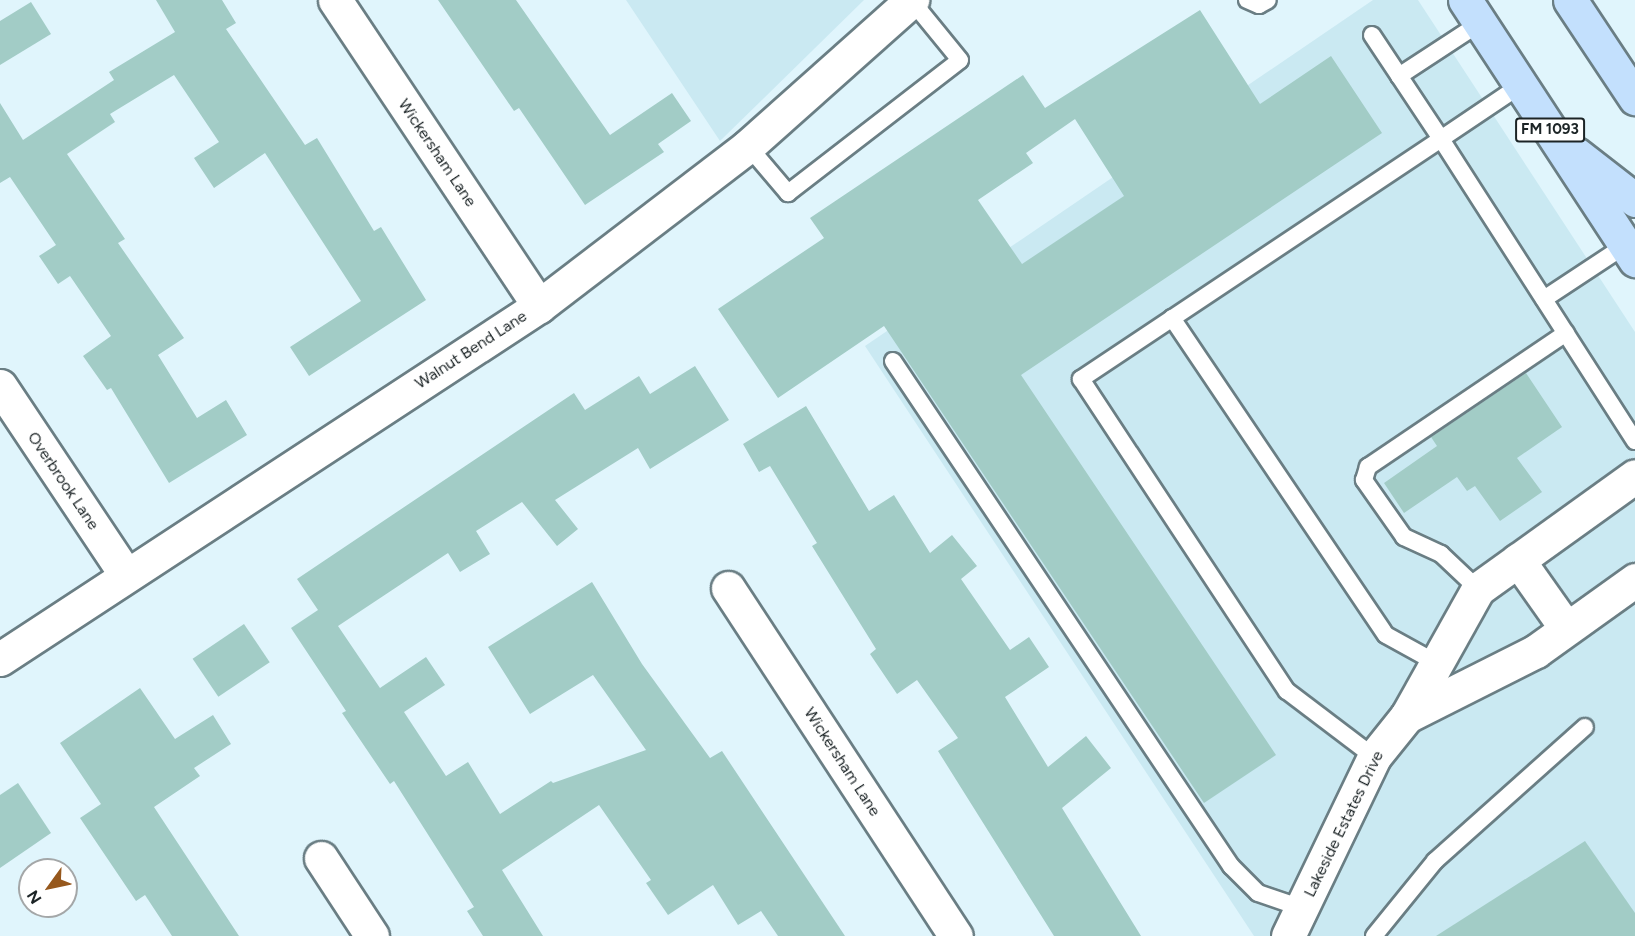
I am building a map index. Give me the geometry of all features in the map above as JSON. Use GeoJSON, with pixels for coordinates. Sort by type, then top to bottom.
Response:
{"type":"FeatureCollection","features":[{"type":"Feature","properties":{"kind":"main road"},"geometry":{"type":"LineString","coordinates":[[1572,1],[1635,98]]}},
{"type":"Feature","properties":{"kind":"main road","name":"FM 1093"},"geometry":{"type":"LineString","coordinates":[[1472,12],[1630,253]]}},
{"type":"Feature","properties":{"kind":"main road"},"geometry":{"type":"LineString","coordinates":[[1553,136],[1635,200]]}},
{"type":"Feature","properties":{"kind":"street","name":"Wickersham Lane"},"geometry":{"type":"LineString","coordinates":[[335,0],[539,306]]}},
{"type":"Feature","properties":{"kind":"street","name":"Walnut Bend Lane"},"geometry":{"type":"LineString","coordinates":[[0,659],[539,306],[748,146],[912,0]]}},
{"type":"Feature","properties":{"kind":"street","name":"Overbrook Lane"},"geometry":{"type":"LineString","coordinates":[[0,386],[126,575]]}},
{"type":"Feature","properties":{"kind":"street","name":"Lakeside Estates Drive"},"geometry":{"type":"LineString","coordinates":[[1295,922],[1374,757],[1407,716],[1478,589],[1635,476]]}},
{"type":"Feature","properties":{"kind":"street"},"geometry":{"type":"LineString","coordinates":[[1518,560],[1566,628]]}},
{"type":"Feature","properties":{"kind":"street","name":"Lakeside Estates Drive"},"geometry":{"type":"LineString","coordinates":[[1407,716],[1536,651],[1635,580]]}},
{"type":"Feature","properties":{"kind":"street","name":"Wickersham Lane"},"geometry":{"type":"LineString","coordinates":[[728,588],[956,936]]}},
{"type":"Feature","properties":{"kind":"street"},"geometry":{"type":"LineString","coordinates":[[321,858],[372,936]]}},
{"type":"Feature","properties":{"kind":"lane"},"geometry":{"type":"LineString","coordinates":[[748,146],[788,193],[960,60],[912,0]]}},
{"type":"Feature","properties":{"kind":"lane"},"geometry":{"type":"LineString","coordinates":[[1247,0],[1259,5],[1268,0]]}},
{"type":"Feature","properties":{"kind":"lane"},"geometry":{"type":"LineString","coordinates":[[1399,76],[1472,12]]}},
{"type":"Feature","properties":{"kind":"lane"},"geometry":{"type":"LineString","coordinates":[[1372,35],[1635,441]]}},
{"type":"Feature","properties":{"kind":"lane"},"geometry":{"type":"LineString","coordinates":[[1374,757],[1287,691],[1081,379],[1521,85]]}},
{"type":"Feature","properties":{"kind":"lane"},"geometry":{"type":"LineString","coordinates":[[1544,299],[1630,253]]}},
{"type":"Feature","properties":{"kind":"lane"},"geometry":{"type":"LineString","coordinates":[[1172,318],[1386,635],[1437,663]]}},
{"type":"Feature","properties":{"kind":"lane"},"geometry":{"type":"LineString","coordinates":[[1478,589],[1441,554],[1404,537],[1364,480],[1368,467],[1566,333]]}},
{"type":"Feature","properties":{"kind":"lane"},"geometry":{"type":"LineString","coordinates":[[893,361],[1231,866],[1258,893],[1295,922]]}},
{"type":"Feature","properties":{"kind":"lane"},"geometry":{"type":"LineString","coordinates":[[1374,936],[1435,861],[1585,727]]}},
{"type":"Feature","properties":{"kind":"shaded area"},"geometry":{"type":"Polygon","coordinates":[[[626,0],[864,0],[720,141],[626,0]]]}},
{"type":"Feature","properties":{"kind":"shaded area"},"geometry":{"type":"Polygon","coordinates":[[[1373,0],[1418,0],[1635,332],[1635,936],[1254,936],[865,346],[1373,0]]]}},
{"type":"Feature","properties":{"kind":"building"},"geometry":{"type":"Polygon","coordinates":[[[156,0],[222,0],[236,23],[226,29],[305,145],[317,138],[374,231],[381,227],[426,300],[309,376],[290,347],[361,301],[265,153],[214,188],[194,158],[219,142],[174,75],[110,114],[115,122],[67,154],[125,239],[118,243],[184,338],[158,355],[197,418],[226,400],[247,435],[169,483],[111,388],[107,390],[83,356],[111,336],[70,276],[58,284],[39,256],[56,245],[10,177],[0,183],[0,103],[23,140],[114,80],[109,72],[175,32],[156,0]]]}},
{"type":"Feature","properties":{"kind":"building"},"geometry":{"type":"Polygon","coordinates":[[[438,0],[516,0],[610,135],[672,93],[691,121],[658,144],[664,152],[585,205],[519,108],[514,111],[438,0]]]}},
{"type":"Feature","properties":{"kind":"building"},"geometry":{"type":"Polygon","coordinates":[[[31,2],[51,34],[0,65],[0,21],[31,2]]]}},
{"type":"Feature","properties":{"kind":"building"},"geometry":{"type":"Polygon","coordinates":[[[1200,10],[1260,104],[1331,56],[1382,133],[1021,375],[1276,755],[1204,803],[884,326],[778,398],[718,309],[824,238],[810,218],[1023,75],[1045,108],[1200,10]],[[1075,119],[1026,153],[1033,163],[978,200],[1022,264],[1124,196],[1075,119]]]}},
{"type":"Feature","properties":{"kind":"building"},"geometry":{"type":"Polygon","coordinates":[[[695,366],[729,420],[650,469],[638,448],[555,500],[578,529],[557,546],[522,502],[476,531],[490,554],[460,572],[448,553],[338,626],[380,688],[426,657],[445,685],[404,712],[446,776],[468,762],[500,814],[551,781],[553,783],[646,750],[593,675],[530,714],[488,647],[592,582],[642,664],[710,758],[722,751],[845,936],[778,936],[761,911],[738,925],[713,885],[668,915],[646,883],[651,880],[599,805],[502,870],[543,936],[483,936],[467,911],[474,907],[394,781],[390,784],[342,713],[346,711],[291,628],[318,610],[297,579],[574,393],[585,410],[639,376],[650,394],[695,366]]]}},
{"type":"Feature","properties":{"kind":"building"},"geometry":{"type":"Polygon","coordinates":[[[1526,373],[1562,427],[1517,458],[1542,492],[1500,521],[1475,486],[1467,491],[1457,477],[1404,513],[1384,483],[1437,446],[1431,437],[1526,373]]]}},
{"type":"Feature","properties":{"kind":"building"},"geometry":{"type":"Polygon","coordinates":[[[806,406],[869,511],[894,495],[930,553],[952,535],[977,566],[961,579],[1010,650],[1029,637],[1049,667],[1005,697],[1048,767],[1086,736],[1111,768],[1062,808],[1141,936],[1054,936],[938,751],[958,738],[917,680],[897,694],[870,654],[876,649],[812,546],[817,543],[770,466],[759,472],[743,444],[806,406]]]}},
{"type":"Feature","properties":{"kind":"building"},"geometry":{"type":"Polygon","coordinates":[[[244,624],[270,662],[218,697],[193,659],[244,624]]]}},
{"type":"Feature","properties":{"kind":"building"},"geometry":{"type":"Polygon","coordinates":[[[140,688],[175,739],[213,715],[231,744],[194,768],[200,776],[154,807],[239,936],[172,936],[145,895],[136,901],[80,818],[101,804],[60,743],[140,688]]]}},
{"type":"Feature","properties":{"kind":"building"},"geometry":{"type":"Polygon","coordinates":[[[18,783],[51,833],[0,868],[0,795],[18,783]]]}},
{"type":"Feature","properties":{"kind":"building"},"geometry":{"type":"Polygon","coordinates":[[[1585,841],[1635,913],[1635,936],[1436,936],[1585,841]]]}}]}
